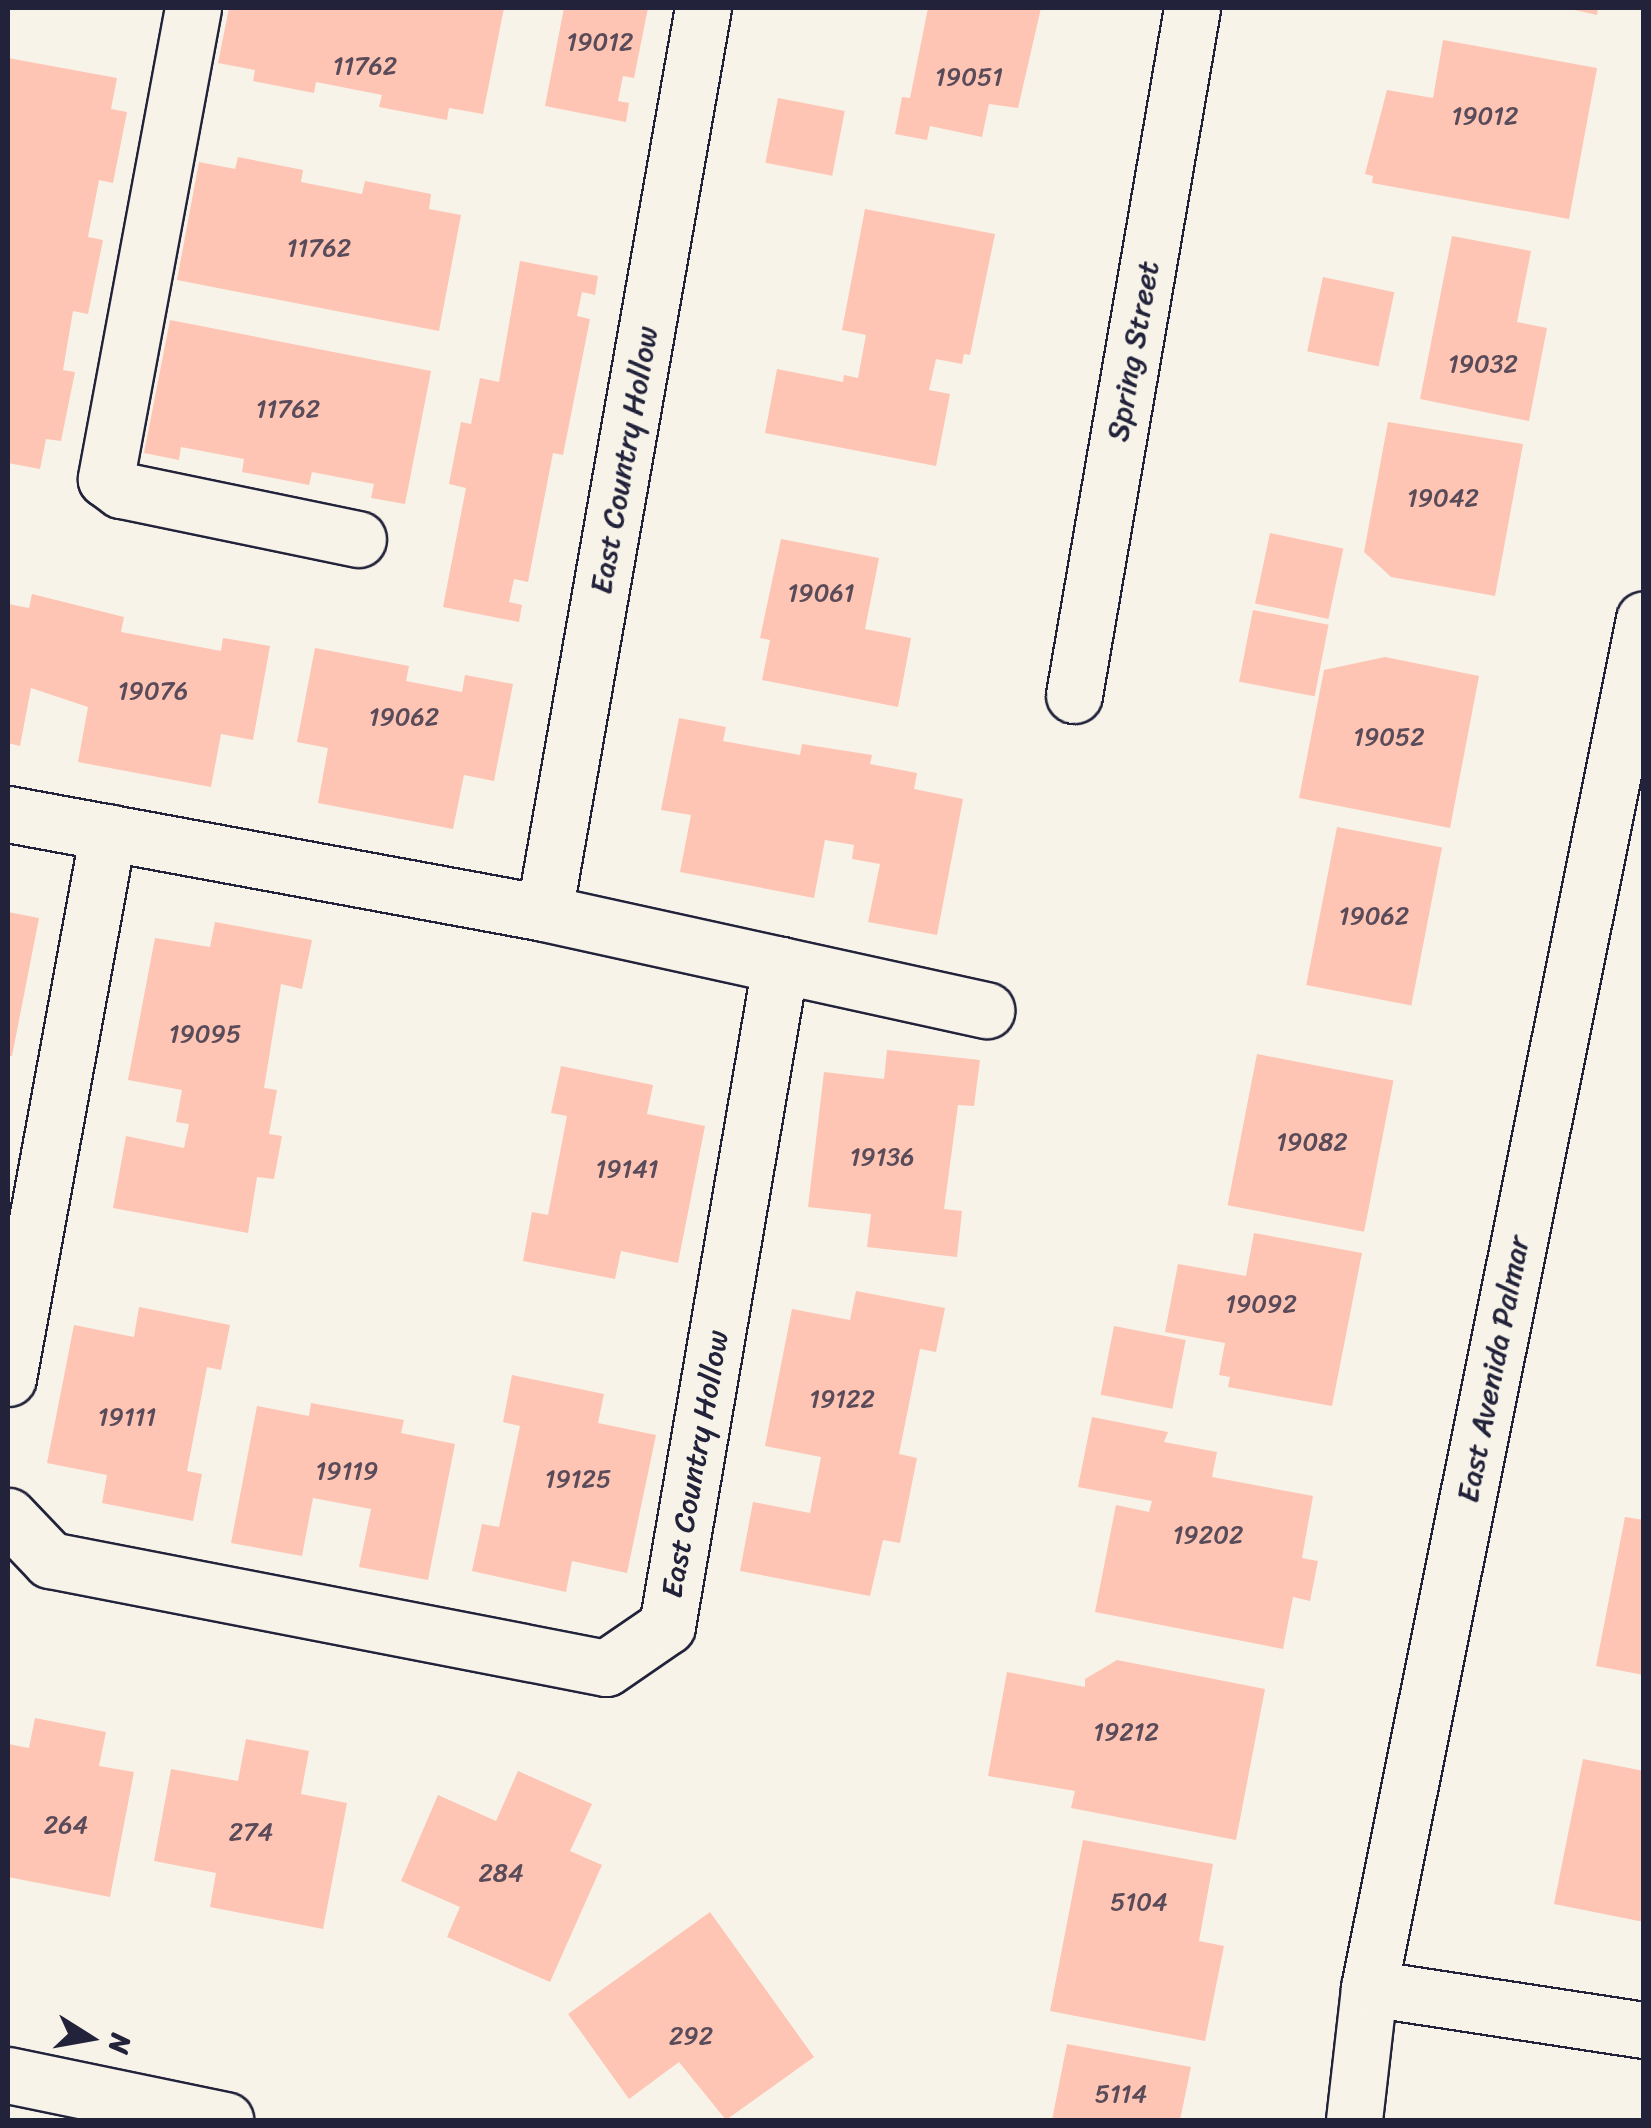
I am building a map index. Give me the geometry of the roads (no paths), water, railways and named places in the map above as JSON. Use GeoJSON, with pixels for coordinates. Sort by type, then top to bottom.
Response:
{"type":"FeatureCollection","features":[{"type":"Feature","properties":{"kind":"street"},"geometry":{"type":"LineString","coordinates":[[193,8],[106,478],[121,490],[358,539]]}},
{"type":"Feature","properties":{"kind":"street","name":"East Country Hollow"},"geometry":{"type":"LineString","coordinates":[[544,913],[703,8]]}},
{"type":"Feature","properties":{"kind":"street","name":"Spring Street"},"geometry":{"type":"LineString","coordinates":[[1074,695],[1192,8]]}},
{"type":"Feature","properties":{"kind":"street","name":"East Avenida Palmar"},"geometry":{"type":"LineString","coordinates":[[1354,2120],[1369,1988],[1644,620]]}},
{"type":"Feature","properties":{"kind":"street"},"geometry":{"type":"LineString","coordinates":[[8,814],[544,913],[987,1010]]}},
{"type":"Feature","properties":{"kind":"street"},"geometry":{"type":"LineString","coordinates":[[8,1378],[108,832]]}},
{"type":"Feature","properties":{"kind":"street","name":"East Country Hollow"},"geometry":{"type":"LineString","coordinates":[[8,1516],[50,1560],[606,1668],[667,1626],[780,965]]}},
{"type":"Feature","properties":{"kind":"street"},"geometry":{"type":"LineString","coordinates":[[1369,1988],[1644,2030]]}},
{"type":"Feature","properties":{"kind":"street"},"geometry":{"type":"LineString","coordinates":[[8,2075],[225,2120]]}}]}
